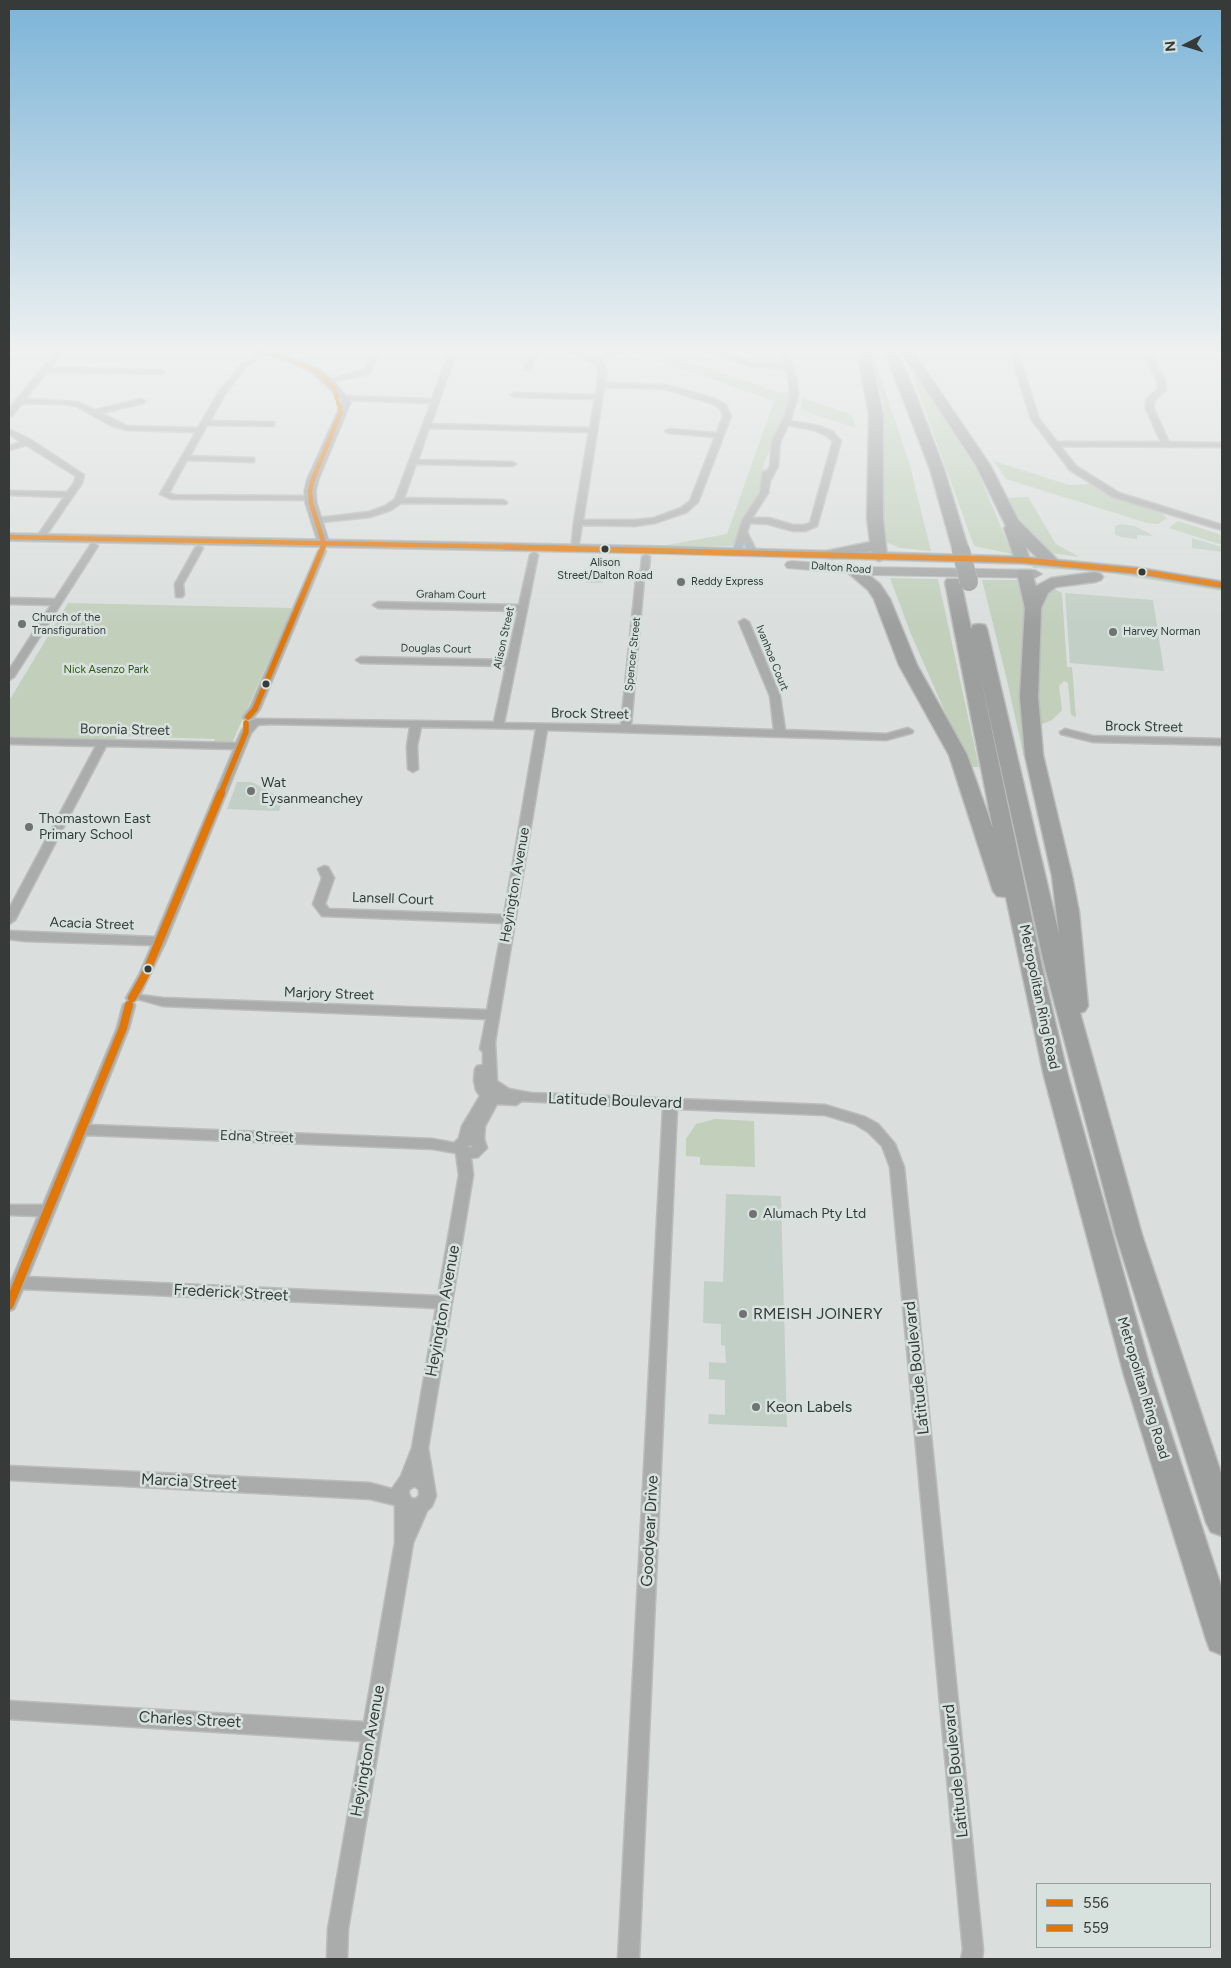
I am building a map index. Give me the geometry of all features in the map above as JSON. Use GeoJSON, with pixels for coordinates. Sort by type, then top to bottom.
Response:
{"type":"FeatureCollection","features":[{"type":"Feature","properties":{"kind":"highway"},"geometry":{"type":"LineString","coordinates":[[877,442],[875,518],[879,557],[886,590],[882,599]]}},
{"type":"Feature","properties":{"kind":"highway"},"geometry":{"type":"LineString","coordinates":[[913,442],[939,526]]}},
{"type":"Feature","properties":{"kind":"highway","name":"Metropolitan Ring Road"},"geometry":{"type":"LineString","coordinates":[[927,442],[937,469],[950,548],[961,582],[1055,963],[1077,1044],[1132,1244],[1222,1522]]}},
{"type":"Feature","properties":{"kind":"highway"},"geometry":{"type":"LineString","coordinates":[[967,442],[983,465],[1011,522],[1050,562]]}},
{"type":"Feature","properties":{"kind":"highway"},"geometry":{"type":"LineString","coordinates":[[1011,522],[1012,532],[1033,608],[1030,664],[1030,722],[1034,755],[1062,876],[1068,912],[1077,1000],[1077,1044]]}},
{"type":"Feature","properties":{"kind":"highway"},"geometry":{"type":"LineString","coordinates":[[832,554],[879,557]]}},
{"type":"Feature","properties":{"kind":"highway"},"geometry":{"type":"LineString","coordinates":[[853,570],[874,587],[882,599],[908,664],[958,755],[1031,967]]}},
{"type":"Feature","properties":{"kind":"highway"},"geometry":{"type":"LineString","coordinates":[[1033,608],[1041,590],[1048,584],[1095,577]]}},
{"type":"Feature","properties":{"kind":"highway","name":"Metropolitan Ring Road"},"geometry":{"type":"LineString","coordinates":[[961,582],[1031,967],[1056,1076],[1108,1272],[1166,1466],[1222,1639]]}},
{"type":"Feature","properties":{"kind":"main road","name":"Dalton Road"},"geometry":{"type":"LineString","coordinates":[[9,537],[199,548],[574,548],[853,570],[879,557],[1023,567],[1222,594]]}},
{"type":"Feature","properties":{"kind":"main road","name":"Dalton Road"},"geometry":{"type":"LineString","coordinates":[[9,544],[96,542],[534,555],[737,551],[832,554]]}},
{"type":"Feature","properties":{"kind":"main road","name":"Dalton Road"},"geometry":{"type":"LineString","coordinates":[[1023,567],[1050,562],[1137,571],[1222,585]]}},
{"type":"Feature","properties":{"kind":"street"},"geometry":{"type":"LineString","coordinates":[[9,448],[28,442],[80,475],[80,480],[40,538]]}},
{"type":"Feature","properties":{"kind":"street"},"geometry":{"type":"LineString","coordinates":[[165,495],[165,490],[193,442]]}},
{"type":"Feature","properties":{"kind":"street"},"geometry":{"type":"LineString","coordinates":[[9,1305],[123,1028],[138,1001],[145,975],[323,548],[310,498],[313,478],[327,442]]}},
{"type":"Feature","properties":{"kind":"street"},"geometry":{"type":"LineString","coordinates":[[317,521],[370,514],[388,508],[399,500],[420,442]]}},
{"type":"Feature","properties":{"kind":"street"},"geometry":{"type":"LineString","coordinates":[[574,548],[592,442]]}},
{"type":"Feature","properties":{"kind":"street"},"geometry":{"type":"LineString","coordinates":[[578,522],[635,523],[655,520],[684,510],[694,502],[716,442]]}},
{"type":"Feature","properties":{"kind":"street"},"geometry":{"type":"LineString","coordinates":[[737,551],[747,520],[762,499],[767,479],[774,466],[774,450],[777,442]]}},
{"type":"Feature","properties":{"kind":"street"},"geometry":{"type":"LineString","coordinates":[[747,520],[769,521],[792,528],[805,528],[814,524],[837,442]]}},
{"type":"Feature","properties":{"kind":"street"},"geometry":{"type":"LineString","coordinates":[[1055,444],[1222,445]]}},
{"type":"Feature","properties":{"kind":"street"},"geometry":{"type":"LineString","coordinates":[[1055,444],[1073,468],[1116,495],[1222,528]]}},
{"type":"Feature","properties":{"kind":"street"},"geometry":{"type":"LineString","coordinates":[[184,458],[251,460]]}},
{"type":"Feature","properties":{"kind":"street"},"geometry":{"type":"LineString","coordinates":[[413,462],[512,464]]}},
{"type":"Feature","properties":{"kind":"street"},"geometry":{"type":"LineString","coordinates":[[9,493],[70,494]]}},
{"type":"Feature","properties":{"kind":"street"},"geometry":{"type":"LineString","coordinates":[[156,498],[165,495],[310,498]]}},
{"type":"Feature","properties":{"kind":"street"},"geometry":{"type":"LineString","coordinates":[[399,500],[503,502]]}},
{"type":"Feature","properties":{"kind":"street"},"geometry":{"type":"LineString","coordinates":[[743,533],[753,552]]}},
{"type":"Feature","properties":{"kind":"street"},"geometry":{"type":"LineString","coordinates":[[9,677],[96,542]]}},
{"type":"Feature","properties":{"kind":"street"},"geometry":{"type":"LineString","coordinates":[[179,595],[179,584],[199,548]]}},
{"type":"Feature","properties":{"kind":"street","name":"Spencer Street"},"geometry":{"type":"LineString","coordinates":[[626,728],[640,579],[645,569],[642,554]]}},
{"type":"Feature","properties":{"kind":"street","name":"Alison Street"},"geometry":{"type":"LineString","coordinates":[[498,726],[534,555]]}},
{"type":"Feature","properties":{"kind":"street"},"geometry":{"type":"LineString","coordinates":[[9,601],[57,602]]}},
{"type":"Feature","properties":{"kind":"street","name":"Graham Court"},"geometry":{"type":"LineString","coordinates":[[378,605],[523,608]]}},
{"type":"Feature","properties":{"kind":"street","name":"Ivanhoe Court"},"geometry":{"type":"LineString","coordinates":[[744,622],[776,696],[780,733]]}},
{"type":"Feature","properties":{"kind":"street","name":"Douglas Court"},"geometry":{"type":"LineString","coordinates":[[361,660],[511,663]]}},
{"type":"Feature","properties":{"kind":"street","name":"Brock Street"},"geometry":{"type":"LineString","coordinates":[[252,720],[626,728],[886,737],[908,731]]}},
{"type":"Feature","properties":{"kind":"street"},"geometry":{"type":"LineString","coordinates":[[413,769],[412,746],[416,724]]}},
{"type":"Feature","properties":{"kind":"street","name":"Heyington Avenue"},"geometry":{"type":"LineString","coordinates":[[337,1959],[338,1929],[404,1543],[407,1495],[420,1448],[466,1175],[468,1146],[493,1094],[483,1090],[481,1080],[489,1043],[508,919],[542,727]]}},
{"type":"Feature","properties":{"kind":"street","name":"Brock Street"},"geometry":{"type":"LineString","coordinates":[[1066,732],[1093,739],[1222,742]]}},
{"type":"Feature","properties":{"kind":"street","name":"Boronia Street"},"geometry":{"type":"LineString","coordinates":[[9,741],[240,746]]}},
{"type":"Feature","properties":{"kind":"street"},"geometry":{"type":"LineString","coordinates":[[9,921],[103,743]]}},
{"type":"Feature","properties":{"kind":"street","name":"Lansell Court"},"geometry":{"type":"LineString","coordinates":[[324,869],[328,878],[319,904],[326,913],[508,919]]}},
{"type":"Feature","properties":{"kind":"street","name":"Acacia Street"},"geometry":{"type":"LineString","coordinates":[[9,937],[160,941]]}},
{"type":"Feature","properties":{"kind":"street","name":"Marjory Street"},"geometry":{"type":"LineString","coordinates":[[138,1001],[493,1015]]}},
{"type":"Feature","properties":{"kind":"street","name":"Latitude Boulevard"},"geometry":{"type":"LineString","coordinates":[[493,1094],[515,1100],[531,1098],[808,1108],[846,1115],[873,1128],[888,1144],[895,1158],[974,1950],[972,1959]]}},
{"type":"Feature","properties":{"kind":"street","name":"Goodyear Drive"},"geometry":{"type":"LineString","coordinates":[[629,1959],[670,1103]]}},
{"type":"Feature","properties":{"kind":"street","name":"Edna Street"},"geometry":{"type":"LineString","coordinates":[[81,1130],[468,1146]]}},
{"type":"Feature","properties":{"kind":"street"},"geometry":{"type":"LineString","coordinates":[[9,1210],[47,1211]]}},
{"type":"Feature","properties":{"kind":"street","name":"Frederick Street"},"geometry":{"type":"LineString","coordinates":[[18,1282],[444,1302]]}},
{"type":"Feature","properties":{"kind":"street","name":"Heyington Avenue"},"geometry":{"type":"LineString","coordinates":[[420,1448],[424,1483]]}},
{"type":"Feature","properties":{"kind":"street","name":"Marcia Street"},"geometry":{"type":"LineString","coordinates":[[9,1473],[407,1495],[416,1480],[424,1483]]}},
{"type":"Feature","properties":{"kind":"street","name":"Charles Street"},"geometry":{"type":"LineString","coordinates":[[9,1710],[371,1732]]}},
{"type":"Feature","properties":{"kind":"green space"},"geometry":{"type":"Polygon","coordinates":[[[760,442],[774,442],[763,467],[765,473],[759,495],[741,521],[735,543],[732,546],[661,546],[727,534],[760,442]]]}},
{"type":"Feature","properties":{"kind":"green space"},"geometry":{"type":"Polygon","coordinates":[[[884,442],[902,442],[931,551],[900,548],[884,541],[879,496],[884,442]]]}},
{"type":"Feature","properties":{"kind":"green space"},"geometry":{"type":"Polygon","coordinates":[[[936,442],[963,442],[972,457],[1012,554],[974,546],[936,442]]]}},
{"type":"Feature","properties":{"kind":"green space"},"geometry":{"type":"Polygon","coordinates":[[[994,461],[1069,485],[1091,484],[1125,501],[1163,514],[1167,518],[1158,524],[1147,523],[1006,479],[994,461]]]}},
{"type":"Feature","properties":{"kind":"green space"},"geometry":{"type":"Polygon","coordinates":[[[1028,497],[1056,544],[1079,557],[1045,552],[1019,522],[1007,498],[1028,497]]]}},
{"type":"Feature","properties":{"kind":"green space"},"geometry":{"type":"Polygon","coordinates":[[[1178,521],[1222,535],[1222,545],[1169,528],[1178,521]]]}},
{"type":"Feature","properties":{"kind":"green space"},"geometry":{"type":"Polygon","coordinates":[[[1031,564],[1108,570],[1192,582],[1222,588],[1222,591],[1102,572],[1033,568],[1031,564]]]}},
{"type":"Feature","properties":{"kind":"green space"},"geometry":{"type":"Polygon","coordinates":[[[890,578],[938,579],[979,767],[969,767],[911,634],[890,578]]]}},
{"type":"Feature","properties":{"kind":"green space"},"geometry":{"type":"Polygon","coordinates":[[[982,580],[1022,580],[1025,650],[1019,693],[1027,757],[1024,757],[982,580]]]}},
{"type":"Feature","properties":{"kind":"green space"},"geometry":{"type":"Polygon","coordinates":[[[1050,586],[1062,593],[1067,667],[1072,667],[1076,717],[1071,715],[1068,683],[1064,681],[1059,686],[1062,710],[1052,720],[1040,725],[1038,688],[1040,606],[1050,586]]]}},
{"type":"Feature","properties":{"kind":"green space","name":"Nick Asenzo Park"},"geometry":{"type":"Polygon","coordinates":[[[68,603],[292,608],[232,743],[214,743],[215,739],[117,736],[115,740],[9,738],[9,701],[68,603]]]}},
{"type":"Feature","properties":{"kind":"green space"},"geometry":{"type":"Polygon","coordinates":[[[715,1119],[754,1121],[755,1167],[700,1165],[700,1157],[686,1156],[686,1139],[696,1124],[715,1119]]]}},
{"type":"Feature","properties":{"kind":"building"},"geometry":{"type":"Polygon","coordinates":[[[1121,524],[1135,526],[1154,536],[1137,535],[1137,539],[1120,537],[1115,535],[1115,526],[1121,524]]]}},
{"type":"Feature","properties":{"kind":"building"},"geometry":{"type":"Polygon","coordinates":[[[1192,538],[1222,547],[1222,552],[1192,548],[1192,538]]]}},
{"type":"Feature","properties":{"kind":"building"},"geometry":{"type":"Polygon","coordinates":[[[587,572],[604,572],[603,583],[586,583],[587,572]]]}},
{"type":"Feature","properties":{"kind":"building","name":"Harvey Norman"},"geometry":{"type":"Polygon","coordinates":[[[1065,593],[1153,600],[1164,671],[1070,663],[1065,593]]]}},
{"type":"Feature","properties":{"kind":"building","name":"Wat Eysanmeanchey"},"geometry":{"type":"Polygon","coordinates":[[[237,782],[252,782],[283,799],[279,811],[227,809],[237,782]]]}},
{"type":"Feature","properties":{"kind":"building"},"geometry":{"type":"Polygon","coordinates":[[[726,1194],[781,1196],[787,1427],[708,1424],[709,1414],[725,1415],[725,1380],[709,1379],[709,1362],[726,1363],[725,1346],[721,1345],[721,1324],[703,1323],[704,1281],[723,1282],[726,1194]]]}},
{"type":"Feature","properties":{"kind":"transit line","name":"559"},"geometry":{"type":"LineString","coordinates":[[248,717],[255,709],[321,556],[324,544],[311,503],[310,491],[329,442]]}},
{"type":"Feature","properties":{"kind":"transit line","name":"556"},"geometry":{"type":"LineString","coordinates":[[9,537],[664,550],[1022,560],[1137,571],[1222,585]]}},
{"type":"Feature","properties":{"kind":"transit line","name":"559"},"geometry":{"type":"LineString","coordinates":[[132,998],[145,975],[246,732],[246,723]]}},
{"type":"Feature","properties":{"kind":"transit line","name":"559"},"geometry":{"type":"LineString","coordinates":[[9,1305],[123,1028],[129,1005]]}},
{"type":"Feature","properties":{"kind":"place","name":"Alison Street/Dalton Road"},"geometry":{"type":"Point","coordinates":[605,549]}},
{"type":"Feature","properties":{"kind":"place","name":"Reddy Express"},"geometry":{"type":"Point","coordinates":[681,582]}},
{"type":"Feature","properties":{"kind":"place","name":"Church of the Transfiguration"},"geometry":{"type":"Point","coordinates":[22,624]}},
{"type":"Feature","properties":{"kind":"place","name":"Harvey Norman"},"geometry":{"type":"Point","coordinates":[1113,632]}},
{"type":"Feature","properties":{"kind":"place","name":"Wat Eysanmeanchey"},"geometry":{"type":"Point","coordinates":[251,791]}},
{"type":"Feature","properties":{"kind":"place","name":"Thomastown East Primary School"},"geometry":{"type":"Point","coordinates":[29,827]}},
{"type":"Feature","properties":{"kind":"place","name":"Alumach Pty Ltd"},"geometry":{"type":"Point","coordinates":[753,1214]}},
{"type":"Feature","properties":{"kind":"place","name":"RMEISH JOINERY"},"geometry":{"type":"Point","coordinates":[743,1314]}},
{"type":"Feature","properties":{"kind":"place","name":"Keon Labels"},"geometry":{"type":"Point","coordinates":[756,1407]}}]}
